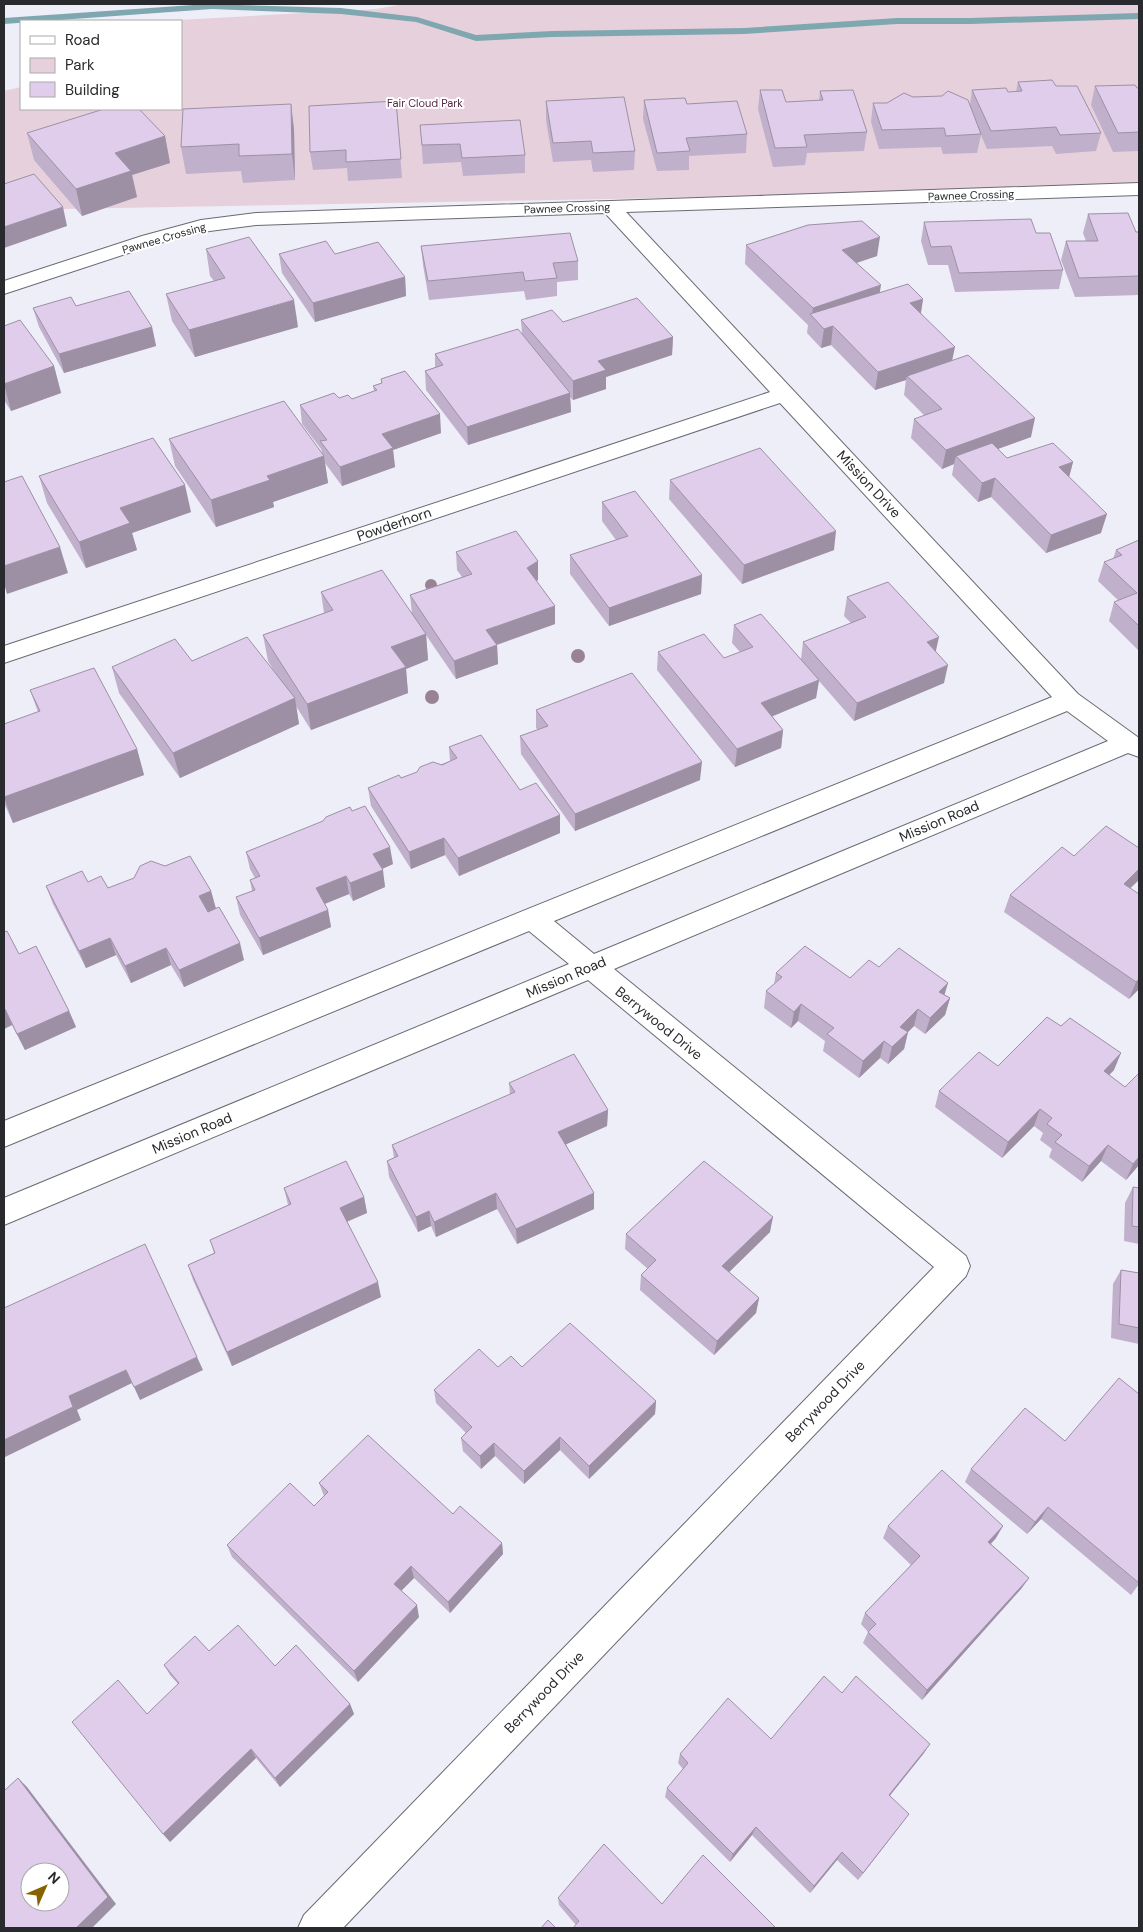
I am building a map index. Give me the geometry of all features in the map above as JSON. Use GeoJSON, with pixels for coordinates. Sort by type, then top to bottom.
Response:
{"type":"FeatureCollection","features":[{"type":"Feature","properties":{"kind":"street","name":"Pawnee Crossing"},"geometry":{"type":"LineString","coordinates":[[4,288],[149,240],[201,226],[256,219],[1139,189]]}},
{"type":"Feature","properties":{"kind":"street","name":"Mission Drive"},"geometry":{"type":"LineString","coordinates":[[610,206],[1069,700],[1134,745]]}},
{"type":"Feature","properties":{"kind":"street","name":"Powderhorn"},"geometry":{"type":"LineString","coordinates":[[4,655],[784,394]]}},
{"type":"Feature","properties":{"kind":"street"},"geometry":{"type":"LineString","coordinates":[[4,1134],[1069,700]]}},
{"type":"Feature","properties":{"kind":"street","name":"Mission Road"},"geometry":{"type":"LineString","coordinates":[[4,1212],[590,966],[1134,745]]}},
{"type":"Feature","properties":{"kind":"street","name":"Berrywood Drive"},"geometry":{"type":"LineString","coordinates":[[317,1928],[955,1266],[533,919]]}},
{"type":"Feature","properties":{"kind":"green space","name":"Fair Cloud Park"},"geometry":{"type":"Polygon","coordinates":[[[404,4],[1139,4],[1139,187],[1104,190],[4,210],[4,91],[20,87],[20,110],[182,110],[182,20],[179,20],[376,9],[404,4]]]}},
{"type":"Feature","properties":{"kind":"building"},"geometry":{"type":"Polygon","coordinates":[[[1052,80],[1056,86],[1077,86],[1101,133],[1060,135],[1056,127],[991,131],[972,90],[1006,88],[1008,92],[1022,91],[1018,82],[1052,80]]]}},
{"type":"Feature","properties":{"kind":"building"},"geometry":{"type":"Polygon","coordinates":[[[1135,85],[1139,88],[1139,132],[1118,133],[1095,86],[1135,85]]]}},
{"type":"Feature","properties":{"kind":"building"},"geometry":{"type":"Polygon","coordinates":[[[760,90],[782,90],[786,102],[823,100],[820,91],[853,90],[867,132],[804,135],[807,147],[775,148],[760,90]]]}},
{"type":"Feature","properties":{"kind":"building"},"geometry":{"type":"Polygon","coordinates":[[[948,91],[968,100],[981,134],[946,136],[944,128],[882,130],[873,103],[887,103],[904,93],[913,97],[942,96],[948,91]]]}},
{"type":"Feature","properties":{"kind":"building"},"geometry":{"type":"Polygon","coordinates":[[[624,97],[635,151],[593,153],[591,141],[553,143],[546,101],[624,97]]]}},
{"type":"Feature","properties":{"kind":"building"},"geometry":{"type":"Polygon","coordinates":[[[685,98],[687,104],[737,101],[747,134],[686,138],[690,151],[657,153],[644,100],[685,98]]]}},
{"type":"Feature","properties":{"kind":"building"},"geometry":{"type":"Polygon","coordinates":[[[396,101],[401,159],[346,162],[346,150],[310,152],[309,106],[396,101]]]}},
{"type":"Feature","properties":{"kind":"building"},"geometry":{"type":"Polygon","coordinates":[[[291,104],[292,154],[239,156],[239,144],[181,147],[183,109],[291,104]]]}},
{"type":"Feature","properties":{"kind":"building"},"geometry":{"type":"Polygon","coordinates":[[[101,110],[140,110],[165,136],[115,153],[131,171],[76,189],[27,133],[101,110]]]}},
{"type":"Feature","properties":{"kind":"building"},"geometry":{"type":"Polygon","coordinates":[[[520,120],[525,155],[462,158],[460,144],[422,145],[420,125],[520,120]]]}},
{"type":"Feature","properties":{"kind":"building"},"geometry":{"type":"Polygon","coordinates":[[[34,174],[63,207],[4,227],[4,184],[34,174]]]}},
{"type":"Feature","properties":{"kind":"building"},"geometry":{"type":"Polygon","coordinates":[[[1128,213],[1136,232],[1139,232],[1139,276],[1079,278],[1066,241],[1098,241],[1088,214],[1128,213]]]}},
{"type":"Feature","properties":{"kind":"building"},"geometry":{"type":"Polygon","coordinates":[[[1031,219],[1036,233],[1050,233],[1063,270],[959,273],[951,246],[931,247],[924,222],[1031,219]]]}},
{"type":"Feature","properties":{"kind":"building"},"geometry":{"type":"Polygon","coordinates":[[[862,221],[880,237],[842,250],[881,285],[813,308],[746,245],[808,225],[862,221]]]}},
{"type":"Feature","properties":{"kind":"building"},"geometry":{"type":"Polygon","coordinates":[[[570,233],[578,261],[553,263],[557,278],[525,281],[523,272],[428,281],[421,246],[570,233]]]}},
{"type":"Feature","properties":{"kind":"building"},"geometry":{"type":"Polygon","coordinates":[[[249,237],[294,300],[189,330],[166,294],[225,278],[206,249],[249,237]]]}},
{"type":"Feature","properties":{"kind":"building"},"geometry":{"type":"Polygon","coordinates":[[[326,241],[335,254],[378,242],[405,277],[313,303],[279,254],[326,241]]]}},
{"type":"Feature","properties":{"kind":"building"},"geometry":{"type":"Polygon","coordinates":[[[908,284],[923,299],[910,303],[955,347],[878,372],[833,326],[824,329],[810,314],[908,284]]]}},
{"type":"Feature","properties":{"kind":"building"},"geometry":{"type":"Polygon","coordinates":[[[129,291],[152,327],[59,354],[33,308],[71,297],[76,306],[129,291]]]}},
{"type":"Feature","properties":{"kind":"building"},"geometry":{"type":"Polygon","coordinates":[[[637,298],[673,337],[598,361],[606,370],[573,381],[521,320],[552,310],[563,322],[637,298]]]}},
{"type":"Feature","properties":{"kind":"building"},"geometry":{"type":"Polygon","coordinates":[[[20,320],[54,366],[4,384],[4,326],[20,320]]]}},
{"type":"Feature","properties":{"kind":"building"},"geometry":{"type":"Polygon","coordinates":[[[518,329],[570,393],[467,427],[425,371],[443,365],[435,354],[518,329]]]}},
{"type":"Feature","properties":{"kind":"building"},"geometry":{"type":"Polygon","coordinates":[[[968,355],[1035,418],[946,450],[914,419],[942,409],[907,376],[968,355]]]}},
{"type":"Feature","properties":{"kind":"building"},"geometry":{"type":"Polygon","coordinates":[[[405,371],[440,414],[382,434],[393,448],[340,467],[320,441],[327,440],[300,405],[334,393],[339,398],[348,395],[352,399],[377,390],[373,386],[382,383],[381,379],[405,371]]]}},
{"type":"Feature","properties":{"kind":"building"},"geometry":{"type":"Polygon","coordinates":[[[284,401],[324,456],[267,476],[270,480],[211,500],[169,439],[284,401]]]}},
{"type":"Feature","properties":{"kind":"building"},"geometry":{"type":"Polygon","coordinates":[[[153,438],[185,485],[120,508],[130,523],[79,542],[39,476],[153,438]]]}},
{"type":"Feature","properties":{"kind":"building"},"geometry":{"type":"Polygon","coordinates":[[[992,443],[1007,458],[1053,443],[1073,462],[1059,467],[1107,514],[1051,535],[995,478],[982,483],[956,456],[992,443]]]}},
{"type":"Feature","properties":{"kind":"building"},"geometry":{"type":"Polygon","coordinates":[[[760,448],[836,531],[744,565],[670,480],[760,448]]]}},
{"type":"Feature","properties":{"kind":"building"},"geometry":{"type":"Polygon","coordinates":[[[22,476],[60,547],[4,566],[4,482],[22,476]]]}},
{"type":"Feature","properties":{"kind":"building"},"geometry":{"type":"Polygon","coordinates":[[[635,491],[702,575],[609,608],[570,555],[628,536],[602,502],[635,491]]]}},
{"type":"Feature","properties":{"kind":"building"},"geometry":{"type":"Polygon","coordinates":[[[516,531],[538,561],[527,568],[555,606],[486,630],[497,645],[454,661],[410,595],[472,574],[456,552],[516,531]]]}},
{"type":"Feature","properties":{"kind":"building"},"geometry":{"type":"Polygon","coordinates":[[[1139,540],[1139,626],[1114,602],[1137,593],[1104,562],[1122,555],[1116,550],[1139,540]]]}},
{"type":"Feature","properties":{"kind":"building"},"geometry":{"type":"Polygon","coordinates":[[[382,570],[426,634],[391,647],[406,667],[307,704],[263,635],[333,610],[321,592],[382,570]]]}},
{"type":"Feature","properties":{"kind":"building"},"geometry":{"type":"Polygon","coordinates":[[[888,582],[939,637],[927,642],[948,665],[857,703],[803,642],[866,617],[847,597],[888,582]]]}},
{"type":"Feature","properties":{"kind":"building"},"geometry":{"type":"Polygon","coordinates":[[[761,614],[819,680],[761,703],[783,730],[737,749],[658,652],[704,634],[724,658],[753,647],[734,625],[761,614]]]}},
{"type":"Feature","properties":{"kind":"building"},"geometry":{"type":"Polygon","coordinates":[[[247,637],[295,698],[173,753],[112,667],[175,639],[192,661],[247,637]]]}},
{"type":"Feature","properties":{"kind":"building"},"geometry":{"type":"Polygon","coordinates":[[[94,668],[137,749],[4,797],[4,724],[40,711],[30,690],[94,668]]]}},
{"type":"Feature","properties":{"kind":"building"},"geometry":{"type":"Polygon","coordinates":[[[632,673],[702,762],[575,814],[520,736],[548,726],[536,710],[632,673]]]}},
{"type":"Feature","properties":{"kind":"building"},"geometry":{"type":"Polygon","coordinates":[[[481,735],[520,790],[536,783],[560,815],[458,858],[444,838],[409,852],[368,788],[399,775],[401,778],[417,772],[420,767],[433,762],[442,765],[457,758],[449,747],[481,735]]]}},
{"type":"Feature","properties":{"kind":"building"},"geometry":{"type":"Polygon","coordinates":[[[365,806],[390,847],[373,854],[383,870],[350,883],[346,876],[316,888],[328,910],[259,938],[236,897],[255,890],[250,880],[260,876],[246,852],[323,821],[326,817],[350,807],[352,811],[365,806]]]}},
{"type":"Feature","properties":{"kind":"building"},"geometry":{"type":"Polygon","coordinates":[[[1106,826],[1139,848],[1139,869],[1124,884],[1139,894],[1139,979],[1136,982],[1010,895],[1062,847],[1074,856],[1106,826]]]}},
{"type":"Feature","properties":{"kind":"building"},"geometry":{"type":"Polygon","coordinates":[[[190,856],[211,891],[199,896],[208,912],[219,907],[240,943],[179,970],[166,948],[125,966],[110,938],[79,951],[46,886],[82,871],[88,882],[101,876],[108,888],[134,878],[140,866],[151,861],[165,866],[190,856]]]}},
{"type":"Feature","properties":{"kind":"building"},"geometry":{"type":"Polygon","coordinates":[[[7,931],[19,954],[36,946],[69,1011],[17,1034],[4,1009],[4,932],[7,931]]]}},
{"type":"Feature","properties":{"kind":"building"},"geometry":{"type":"Polygon","coordinates":[[[805,946],[850,978],[869,960],[879,967],[899,948],[948,983],[939,992],[950,998],[930,1018],[918,1009],[900,1027],[908,1032],[892,1047],[884,1041],[863,1061],[827,1034],[834,1028],[801,1004],[794,1012],[766,991],[782,977],[776,973],[805,946]]]}},
{"type":"Feature","properties":{"kind":"building"},"geometry":{"type":"Polygon","coordinates":[[[1047,1017],[1061,1026],[1070,1018],[1121,1053],[1104,1071],[1125,1087],[1139,1073],[1139,1157],[1133,1164],[1108,1145],[1089,1166],[1055,1142],[1062,1135],[1047,1124],[1052,1118],[1040,1109],[1008,1142],[939,1091],[979,1052],[998,1066],[1047,1017]]]}},
{"type":"Feature","properties":{"kind":"building"},"geometry":{"type":"Polygon","coordinates":[[[574,1054],[608,1110],[558,1132],[594,1193],[516,1229],[496,1193],[434,1222],[429,1211],[416,1217],[387,1161],[398,1156],[392,1145],[515,1092],[509,1083],[574,1054]]]}},
{"type":"Feature","properties":{"kind":"building"},"geometry":{"type":"Polygon","coordinates":[[[346,1161],[364,1197],[340,1208],[378,1282],[227,1352],[188,1265],[215,1253],[210,1240],[291,1204],[284,1188],[346,1161]]]}},
{"type":"Feature","properties":{"kind":"building"},"geometry":{"type":"Polygon","coordinates":[[[704,1161],[773,1217],[722,1266],[759,1298],[717,1341],[641,1275],[656,1260],[626,1234],[704,1161]]]}},
{"type":"Feature","properties":{"kind":"building"},"geometry":{"type":"Polygon","coordinates":[[[1133,1187],[1139,1188],[1139,1227],[1132,1226],[1133,1187]]]}},
{"type":"Feature","properties":{"kind":"building"},"geometry":{"type":"Polygon","coordinates":[[[145,1244],[197,1357],[134,1387],[126,1370],[69,1396],[73,1407],[4,1440],[4,1308],[145,1244]]]}},
{"type":"Feature","properties":{"kind":"building"},"geometry":{"type":"Polygon","coordinates":[[[1121,1270],[1139,1273],[1139,1328],[1119,1324],[1121,1270]]]}},
{"type":"Feature","properties":{"kind":"building"},"geometry":{"type":"Polygon","coordinates":[[[570,1323],[656,1401],[589,1466],[560,1437],[524,1471],[494,1443],[480,1456],[461,1438],[472,1427],[434,1390],[479,1349],[498,1367],[511,1356],[522,1367],[570,1323]]]}},
{"type":"Feature","properties":{"kind":"building"},"geometry":{"type":"Polygon","coordinates":[[[1119,1378],[1139,1394],[1139,1583],[1048,1507],[1035,1522],[971,1469],[1025,1408],[1065,1441],[1119,1378]]]}},
{"type":"Feature","properties":{"kind":"building"},"geometry":{"type":"Polygon","coordinates":[[[368,1435],[453,1514],[460,1506],[502,1543],[448,1602],[411,1566],[394,1584],[417,1605],[354,1671],[227,1545],[290,1483],[314,1506],[328,1492],[319,1483],[368,1435]]]}},
{"type":"Feature","properties":{"kind":"building"},"geometry":{"type":"Polygon","coordinates":[[[942,1470],[1003,1526],[988,1542],[1029,1578],[927,1690],[868,1632],[876,1624],[865,1613],[920,1556],[888,1526],[942,1470]]]}},
{"type":"Feature","properties":{"kind":"building"},"geometry":{"type":"Polygon","coordinates":[[[238,1625],[275,1666],[296,1645],[350,1704],[275,1778],[251,1749],[163,1834],[72,1722],[118,1680],[147,1714],[179,1683],[164,1665],[195,1636],[209,1651],[238,1625]]]}},
{"type":"Feature","properties":{"kind":"building"},"geometry":{"type":"Polygon","coordinates":[[[824,1676],[842,1693],[856,1676],[930,1744],[889,1795],[909,1814],[863,1873],[842,1852],[814,1886],[756,1827],[733,1854],[667,1788],[688,1763],[680,1754],[728,1698],[771,1739],[824,1676]]]}},
{"type":"Feature","properties":{"kind":"building"},"geometry":{"type":"Polygon","coordinates":[[[18,1778],[108,1897],[76,1928],[4,1928],[4,1791],[18,1778]]]}},
{"type":"Feature","properties":{"kind":"building"},"geometry":{"type":"Polygon","coordinates":[[[604,1844],[662,1904],[703,1855],[776,1928],[573,1928],[579,1921],[558,1898],[604,1844]]]}},
{"type":"Feature","properties":{"kind":"building"},"geometry":{"type":"Polygon","coordinates":[[[548,1920],[556,1928],[541,1928],[548,1920]]]}},
{"type":"Feature","properties":{"kind":"waterway"},"geometry":{"type":"LineString","coordinates":[[4,21],[212,6],[341,11],[417,20],[476,38],[552,34],[744,31],[897,21],[970,21],[1139,16]]}}]}
